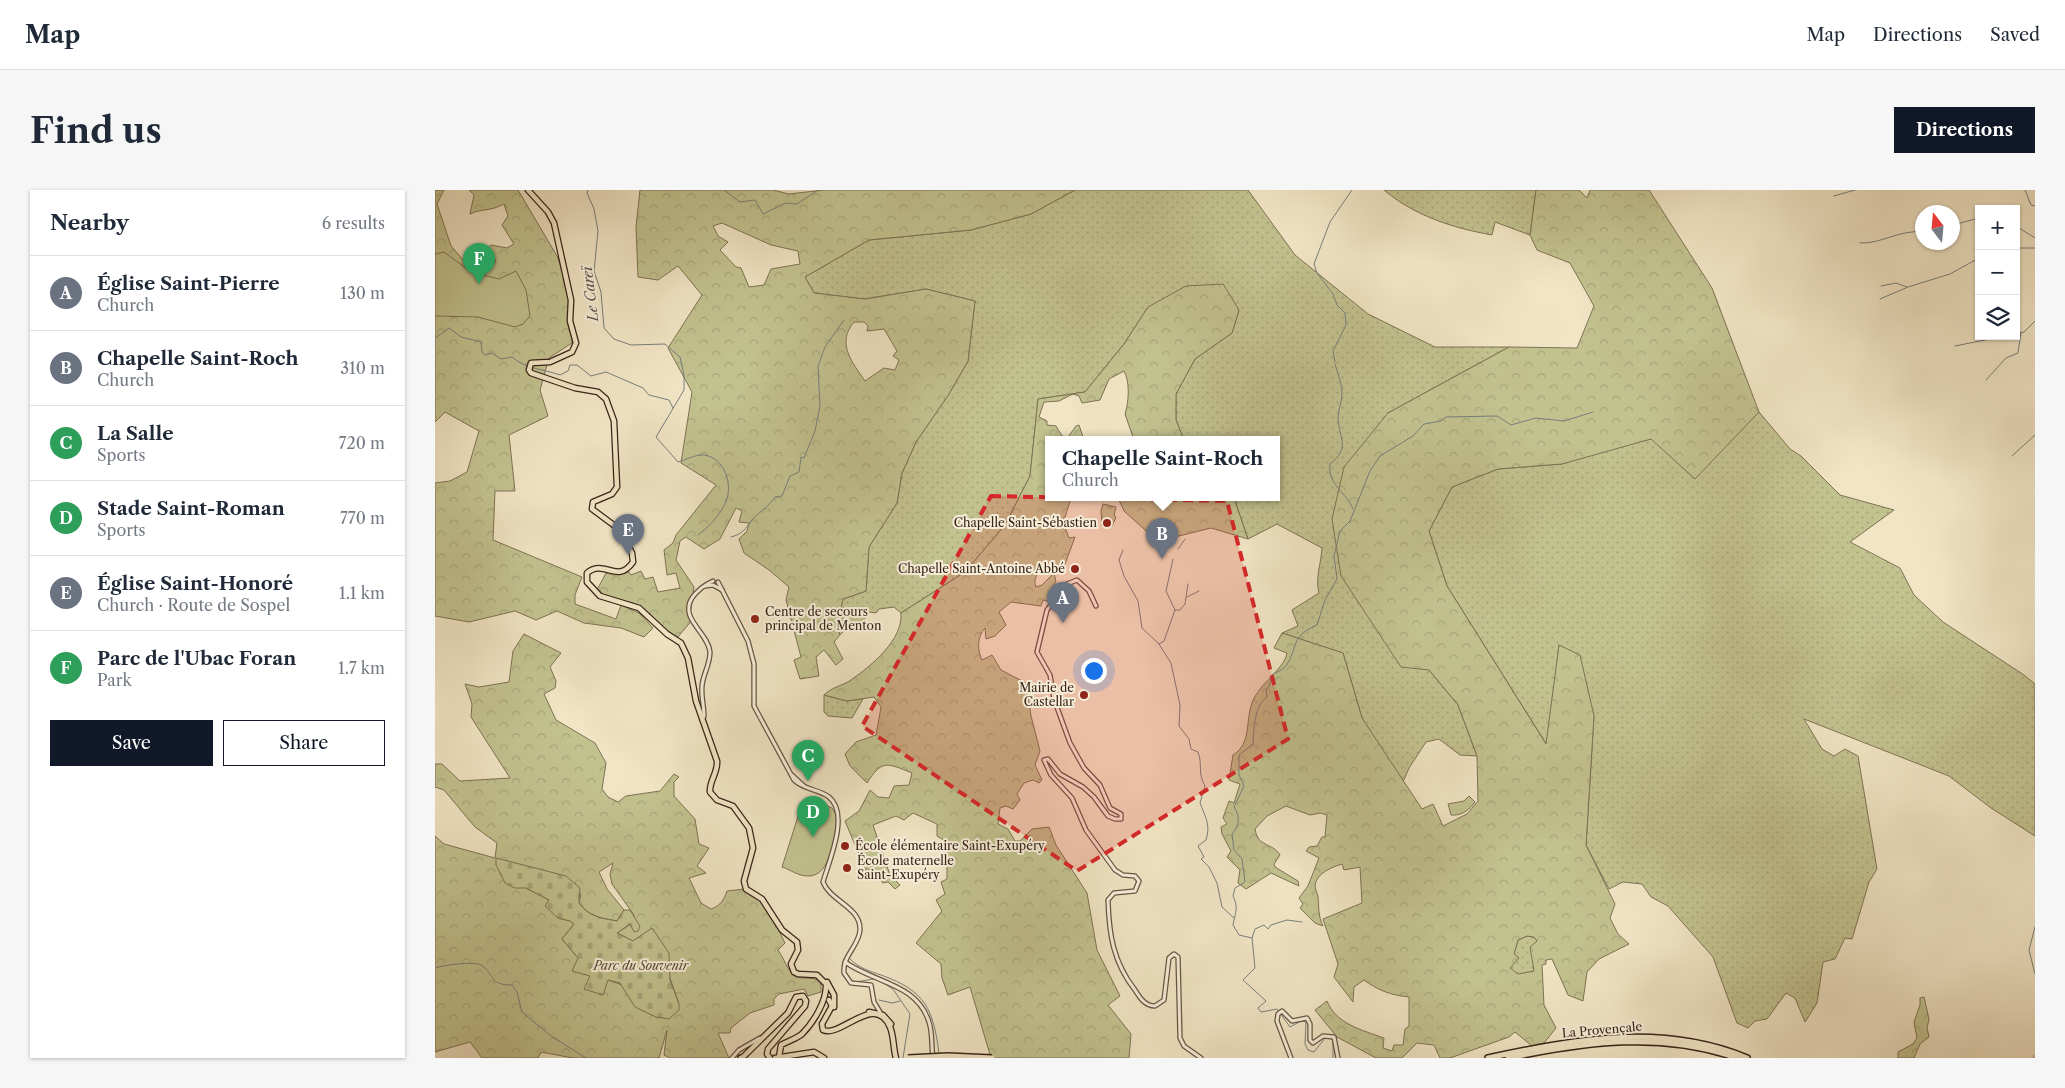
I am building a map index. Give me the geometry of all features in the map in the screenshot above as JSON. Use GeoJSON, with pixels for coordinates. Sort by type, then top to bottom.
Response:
{"type":"FeatureCollection","features":[{"type":"Feature","properties":{"kind":"highway","name":"La Provençale"},"geometry":{"type":"LineString","coordinates":[[1490,1057],[1606,1038],[1662,1037],[1699,1042],[1747,1058]]}},
{"type":"Feature","properties":{"kind":"highway","name":"La Provençale"},"geometry":{"type":"LineString","coordinates":[[1508,1058],[1550,1048],[1614,1041],[1657,1040],[1697,1046],[1737,1058]]}},
{"type":"Feature","properties":{"kind":"highway"},"geometry":{"type":"LineString","coordinates":[[908,1058],[992,1058]]}},
{"type":"Feature","properties":{"kind":"main road"},"geometry":{"type":"LineString","coordinates":[[528,190],[549,212],[554,223],[571,300],[570,321],[576,343],[573,352],[568,355],[550,362],[534,362],[529,367],[531,373],[575,388],[598,392],[606,399],[614,421],[618,481],[614,492],[597,499],[592,509],[619,529],[634,560],[627,570],[618,573],[603,568],[594,568],[587,573],[587,582],[593,591],[607,600],[621,601],[639,608],[677,640],[686,653],[695,695],[718,768],[710,785],[711,795],[717,800],[733,806],[748,826],[753,843],[753,851],[744,881],[745,887],[750,893],[763,899],[782,930],[797,942],[798,950],[791,966],[796,973],[821,977],[826,984],[831,1009],[823,1022],[823,1030],[832,1031],[861,1016],[880,1013],[889,1025],[896,1058]]}},
{"type":"Feature","properties":{"kind":"main road"},"geometry":{"type":"LineString","coordinates":[[824,1058],[814,1052],[777,1057],[781,1045],[803,1033],[819,1011],[822,1002],[828,996]]}},
{"type":"Feature","properties":{"kind":"main road"},"geometry":{"type":"LineString","coordinates":[[742,1057],[788,1013],[796,997],[805,997],[806,1003],[803,1009],[767,1050],[770,1058]]}},
{"type":"Feature","properties":{"kind":"street"},"geometry":{"type":"LineString","coordinates":[[1096,606],[1089,591],[1077,580],[1067,584],[1047,610],[1037,652],[1050,675],[1054,698],[1070,743],[1084,768],[1100,785],[1110,808],[1121,814],[1121,819],[1108,816],[1089,791],[1060,774],[1048,759],[1044,760],[1051,775],[1072,798],[1086,830],[1115,870],[1123,875],[1135,876],[1139,881],[1135,891],[1114,893],[1108,900],[1110,938],[1120,969],[1144,1003],[1155,1006],[1164,1000],[1169,958],[1174,954],[1178,957],[1181,1043],[1201,1058]]}},
{"type":"Feature","properties":{"kind":"street"},"geometry":{"type":"LineString","coordinates":[[702,720],[704,711],[701,686],[710,661],[710,652],[707,639],[692,622],[688,611],[691,599],[705,586],[715,584],[722,590],[748,641],[753,664],[754,706],[794,780],[806,788],[830,798],[839,814],[837,830],[823,882],[826,888],[853,913],[859,923],[858,937],[845,962],[843,970],[845,976],[851,983],[871,985],[874,1002],[880,1013]]}},
{"type":"Feature","properties":{"kind":"street"},"geometry":{"type":"LineString","coordinates":[[845,962],[897,986],[913,997],[930,1023],[933,1058]]}},
{"type":"Feature","properties":{"kind":"street"},"geometry":{"type":"LineString","coordinates":[[1291,1058],[1277,1021],[1279,1013],[1284,1012],[1292,1021],[1307,1018],[1310,1024],[1310,1040],[1313,1043],[1323,1036],[1334,1037],[1338,1058]]}},
{"type":"Feature","properties":{"kind":"street"},"geometry":{"type":"LineString","coordinates":[[732,1058],[739,1050],[761,1038]]}},
{"type":"Feature","properties":{"kind":"street"},"geometry":{"type":"LineString","coordinates":[[739,1050],[742,1057]]}},
{"type":"Feature","properties":{"kind":"street"},"geometry":{"type":"LineString","coordinates":[[735,1054],[742,1057]]}},
{"type":"Feature","properties":{"kind":"highlighted area"},"geometry":{"type":"Polygon","coordinates":[[[991,496],[1227,501],[1288,739],[1077,871],[862,726],[991,496]]]}},
{"type":"Feature","properties":{"kind":"green space"},"geometry":{"type":"Polygon","coordinates":[[[435,190],[444,190],[437,204],[451,246],[465,262],[482,268],[496,261],[488,248],[491,245],[507,248],[514,244],[502,225],[508,216],[504,204],[470,214],[474,195],[469,190],[518,190],[557,256],[572,298],[572,343],[549,358],[540,390],[548,416],[509,435],[515,491],[495,491],[493,540],[582,577],[575,595],[575,604],[616,619],[621,605],[639,613],[653,628],[644,637],[621,628],[584,623],[557,611],[536,620],[515,611],[469,622],[435,616],[435,483],[450,481],[467,472],[479,431],[445,412],[435,422],[435,190]]]}},
{"type":"Feature","properties":{"kind":"green space"},"geometry":{"type":"Polygon","coordinates":[[[640,190],[773,190],[789,194],[824,190],[1075,190],[1031,214],[971,230],[869,240],[805,277],[814,293],[865,299],[926,289],[975,301],[968,361],[949,394],[916,442],[902,473],[897,503],[869,547],[866,591],[843,599],[837,626],[840,635],[834,642],[843,659],[836,665],[824,650],[816,657],[819,676],[800,679],[794,660],[801,657],[786,600],[789,587],[769,570],[744,553],[739,539],[747,531],[749,523],[739,522],[742,511],[736,508],[720,539],[704,549],[686,537],[680,541],[676,560],[694,587],[690,614],[693,619],[677,638],[633,603],[607,597],[597,590],[606,573],[614,575],[629,572],[631,575],[641,571],[645,579],[653,577],[658,592],[680,588],[676,573],[667,575],[664,550],[673,543],[676,535],[716,485],[681,463],[692,392],[668,348],[702,295],[678,266],[658,280],[638,277],[636,227],[640,190]],[[722,223],[713,226],[718,236],[728,242],[720,250],[736,267],[741,268],[749,287],[764,285],[771,269],[800,264],[798,251],[771,245],[722,223]],[[854,322],[846,337],[846,345],[851,360],[865,381],[884,368],[895,370],[899,360],[893,356],[897,351],[884,329],[867,331],[868,326],[864,322],[854,322]]]}},
{"type":"Feature","properties":{"kind":"green space"},"geometry":{"type":"Polygon","coordinates":[[[1075,190],[1248,190],[1295,255],[1368,314],[1435,347],[1509,347],[1388,413],[1429,670],[1458,705],[1477,756],[1460,755],[1439,739],[1426,742],[1409,768],[1403,782],[1362,718],[1343,653],[1282,633],[1298,626],[1292,610],[1319,593],[1318,577],[1322,548],[1277,524],[1248,539],[1235,501],[1280,501],[1280,436],[1182,436],[1176,420],[1176,394],[1195,359],[1232,333],[1239,310],[1148,307],[1124,344],[1085,392],[1038,399],[1030,476],[1005,525],[965,572],[901,613],[894,607],[879,609],[876,613],[869,612],[860,626],[851,624],[840,635],[837,626],[843,599],[866,591],[869,547],[897,503],[902,473],[916,442],[949,394],[968,361],[975,301],[926,289],[864,299],[814,293],[805,277],[869,240],[971,230],[1031,214],[1075,190]]]}},
{"type":"Feature","properties":{"kind":"green space"},"geometry":{"type":"Polygon","coordinates":[[[1384,190],[1536,190],[1530,235],[1495,222],[1492,235],[1449,225],[1408,207],[1384,190]]]}},
{"type":"Feature","properties":{"kind":"green space"},"geometry":{"type":"Polygon","coordinates":[[[1536,190],[1579,190],[1587,198],[1590,190],[1649,190],[1712,288],[1759,412],[1695,479],[1651,439],[1562,464],[1498,469],[1452,487],[1429,531],[1447,586],[1546,744],[1559,645],[1580,655],[1594,716],[1586,845],[1615,904],[1610,918],[1618,934],[1629,944],[1599,959],[1587,972],[1583,1001],[1568,995],[1552,959],[1546,960],[1546,964],[1542,965],[1544,1005],[1556,1028],[1544,1043],[1532,1046],[1515,1032],[1509,1037],[1450,1058],[1440,1058],[1434,1045],[1417,1043],[1402,1058],[1376,1058],[1337,1037],[1315,1010],[1327,1001],[1331,1009],[1343,1021],[1384,1038],[1383,1048],[1392,1051],[1394,1045],[1403,1045],[1405,1029],[1409,1026],[1409,997],[1385,992],[1364,980],[1354,987],[1353,1002],[1334,977],[1338,964],[1323,919],[1362,903],[1360,867],[1344,870],[1342,864],[1330,869],[1319,877],[1315,886],[1318,896],[1319,915],[1323,926],[1315,923],[1300,908],[1303,904],[1299,898],[1308,886],[1319,858],[1306,851],[1309,847],[1317,846],[1322,837],[1325,837],[1327,815],[1320,813],[1310,815],[1286,806],[1267,816],[1255,829],[1259,839],[1280,855],[1274,864],[1275,867],[1298,881],[1299,886],[1271,873],[1246,889],[1238,883],[1240,870],[1227,857],[1231,851],[1222,834],[1221,827],[1227,824],[1223,818],[1229,801],[1234,803],[1240,784],[1229,780],[1233,755],[1239,750],[1246,738],[1250,710],[1255,696],[1285,659],[1287,653],[1274,648],[1282,633],[1343,653],[1362,718],[1422,809],[1433,804],[1443,826],[1467,814],[1478,801],[1477,756],[1458,705],[1429,670],[1401,667],[1341,576],[1332,519],[1344,467],[1388,413],[1509,347],[1577,348],[1594,306],[1570,263],[1537,250],[1530,235],[1536,190]],[[1527,936],[1518,940],[1514,954],[1519,958],[1510,968],[1518,974],[1534,971],[1530,947],[1537,941],[1534,937],[1527,936]]]}},
{"type":"Feature","properties":{"kind":"green space"},"geometry":{"type":"Polygon","coordinates":[[[444,252],[471,272],[499,279],[516,271],[526,290],[530,316],[523,324],[515,327],[478,317],[435,316],[435,254],[444,252]]]}},
{"type":"Feature","properties":{"kind":"green space"},"geometry":{"type":"Polygon","coordinates":[[[1223,284],[1239,310],[1232,333],[1195,359],[1176,394],[1176,420],[1182,436],[1133,436],[1125,414],[1128,392],[1124,371],[1109,379],[1100,400],[1082,403],[1079,396],[1073,394],[1059,401],[1044,402],[1039,417],[1047,421],[1047,425],[1056,426],[1062,436],[1045,436],[1045,501],[1070,501],[1065,517],[1062,519],[1069,538],[1075,537],[1065,564],[1052,570],[1049,565],[1042,563],[1036,578],[1036,587],[1042,585],[1054,573],[1056,582],[1053,586],[1057,591],[1050,602],[1043,600],[1041,606],[1011,602],[999,612],[1006,625],[995,636],[986,639],[985,628],[979,639],[979,652],[982,660],[992,655],[1001,670],[1026,683],[1031,716],[1040,751],[1035,765],[1042,780],[1039,783],[1033,780],[1024,783],[1017,794],[1020,800],[1013,809],[1006,806],[1000,808],[998,824],[1008,829],[1015,841],[1020,841],[1032,829],[1049,827],[1056,845],[1087,893],[1097,950],[1120,996],[1108,1005],[1131,1034],[1129,1058],[991,1058],[970,987],[948,995],[942,978],[941,964],[916,943],[942,911],[936,900],[945,894],[941,882],[947,879],[947,842],[937,836],[937,824],[913,813],[904,820],[896,816],[873,825],[890,875],[900,885],[895,889],[888,882],[883,883],[872,869],[866,871],[845,821],[859,811],[870,790],[878,797],[889,798],[894,786],[909,785],[912,773],[886,765],[877,770],[867,783],[850,766],[845,754],[856,742],[876,735],[881,707],[874,697],[847,701],[824,695],[851,680],[877,659],[892,642],[897,633],[901,613],[965,572],[1005,525],[1030,476],[1038,399],[1085,392],[1124,344],[1148,307],[1186,286],[1223,284]]]}},
{"type":"Feature","properties":{"kind":"green space"},"geometry":{"type":"Polygon","coordinates":[[[1759,412],[1790,449],[1801,456],[1840,495],[1894,510],[1850,542],[1900,568],[1914,595],[1943,622],[2035,684],[2035,836],[1991,808],[1949,776],[1804,719],[1822,749],[1834,756],[1845,749],[1858,756],[1877,869],[1869,882],[1852,939],[1845,938],[1835,959],[1823,962],[1817,1003],[1805,1022],[1795,998],[1786,993],[1767,1019],[1755,1021],[1748,1028],[1737,1023],[1713,957],[1668,906],[1651,897],[1642,884],[1623,882],[1609,889],[1586,845],[1594,716],[1559,645],[1547,745],[1447,586],[1429,531],[1452,487],[1498,469],[1562,464],[1604,449],[1651,439],[1736,435],[1759,412]]]}},
{"type":"Feature","properties":{"kind":"green space"},"geometry":{"type":"Polygon","coordinates":[[[1079,425],[1083,436],[1069,436],[1076,426],[1079,425]]]}},
{"type":"Feature","properties":{"kind":"green space"},"geometry":{"type":"Polygon","coordinates":[[[1119,501],[1235,501],[1248,539],[1211,528],[1179,536],[1153,537],[1124,511],[1119,501]]]}},
{"type":"Feature","properties":{"kind":"green space"},"geometry":{"type":"Polygon","coordinates":[[[1103,504],[1116,507],[1114,515],[1116,517],[1112,526],[1102,526],[1101,511],[1103,504]]]}},
{"type":"Feature","properties":{"kind":"green space"},"geometry":{"type":"Polygon","coordinates":[[[524,634],[561,653],[550,667],[556,681],[555,688],[544,694],[556,720],[595,743],[606,763],[602,789],[608,797],[618,802],[626,796],[660,791],[674,774],[679,777],[674,782],[674,796],[695,819],[699,844],[709,848],[697,866],[706,873],[689,878],[701,903],[711,909],[721,902],[727,891],[744,889],[749,894],[758,898],[770,911],[785,943],[778,950],[787,967],[797,977],[815,979],[821,982],[821,992],[808,996],[804,989],[779,994],[774,999],[774,1005],[750,1013],[731,1028],[730,1033],[718,1033],[729,1058],[670,1058],[664,1055],[667,1030],[659,1058],[573,1058],[541,1052],[538,1058],[482,1058],[470,1042],[435,1052],[435,836],[444,844],[495,858],[497,843],[475,827],[444,790],[435,787],[435,764],[442,764],[460,781],[510,778],[471,717],[472,704],[465,684],[479,687],[509,682],[513,651],[524,634]],[[613,863],[599,872],[607,889],[624,910],[617,921],[601,918],[583,908],[579,903],[581,894],[526,888],[549,900],[558,918],[574,924],[562,939],[578,958],[608,980],[679,1004],[653,929],[633,941],[617,933],[631,924],[635,932],[634,915],[612,884],[610,874],[613,863]]]}},
{"type":"Feature","properties":{"kind":"green space"},"geometry":{"type":"Polygon","coordinates":[[[824,695],[847,701],[863,699],[852,718],[828,716],[824,712],[824,695]]]}},
{"type":"Feature","properties":{"kind":"green space"},"geometry":{"type":"Polygon","coordinates":[[[1469,796],[1475,802],[1470,808],[1465,812],[1451,815],[1448,804],[1464,801],[1469,796]]]}},
{"type":"Feature","properties":{"kind":"green space"},"geometry":{"type":"Polygon","coordinates":[[[823,804],[832,808],[838,818],[831,854],[827,863],[822,870],[808,876],[782,867],[801,807],[814,808],[823,804]]]}},
{"type":"Feature","properties":{"kind":"green space","name":"Parc du Souvenir"},"geometry":{"type":"Polygon","coordinates":[[[496,858],[566,876],[580,888],[579,903],[583,908],[596,916],[617,921],[624,910],[630,910],[640,926],[638,931],[634,932],[630,924],[617,933],[633,941],[652,928],[669,953],[670,980],[679,1004],[679,1010],[669,1019],[656,1017],[635,1007],[620,983],[608,980],[603,995],[584,989],[590,976],[572,971],[578,958],[562,939],[574,924],[558,918],[545,906],[549,900],[526,888],[515,888],[505,883],[496,865],[496,858]]]}},
{"type":"Feature","properties":{"kind":"green space"},"geometry":{"type":"Polygon","coordinates":[[[1527,936],[1534,937],[1538,942],[1533,956],[1534,971],[1518,975],[1509,968],[1519,958],[1514,954],[1518,940],[1527,936]]]}},
{"type":"Feature","properties":{"kind":"green space"},"geometry":{"type":"Polygon","coordinates":[[[1924,997],[1929,1019],[1927,1028],[1929,1037],[1920,1044],[1914,1058],[1898,1058],[1898,1052],[1913,1044],[1917,1038],[1914,1022],[1920,1005],[1920,998],[1924,997]]]}},
{"type":"Feature","properties":{"kind":"waterway","name":"Le Careï"},"geometry":{"type":"LineString","coordinates":[[588,190],[587,193],[594,209],[598,231],[594,271],[601,292],[604,328],[614,339],[631,345],[665,344],[680,357],[684,375],[684,390],[656,437],[678,462],[701,455],[711,457],[722,466],[728,480],[728,495],[721,512],[698,535]]}},
{"type":"Feature","properties":{"kind":"waterway"},"geometry":{"type":"LineString","coordinates":[[724,190],[740,202],[755,200],[763,214],[786,203],[797,204],[818,190]]}},
{"type":"Feature","properties":{"kind":"waterway"},"geometry":{"type":"LineString","coordinates":[[1335,362],[1333,351],[1346,325],[1345,313],[1337,305],[1333,294],[1317,273],[1314,264],[1330,222],[1352,190]]}},
{"type":"Feature","properties":{"kind":"waterway"},"geometry":{"type":"LineString","coordinates":[[1834,196],[1855,190]]}},
{"type":"Feature","properties":{"kind":"waterway"},"geometry":{"type":"LineString","coordinates":[[2025,190],[2031,205],[2035,206]]}},
{"type":"Feature","properties":{"kind":"waterway"},"geometry":{"type":"LineString","coordinates":[[1960,223],[1975,219]]}},
{"type":"Feature","properties":{"kind":"waterway"},"geometry":{"type":"LineString","coordinates":[[2020,229],[2035,238]]}},
{"type":"Feature","properties":{"kind":"waterway"},"geometry":{"type":"LineString","coordinates":[[1860,243],[1868,243],[1915,232]]}},
{"type":"Feature","properties":{"kind":"waterway"},"geometry":{"type":"LineString","coordinates":[[2020,248],[2035,248]]}},
{"type":"Feature","properties":{"kind":"waterway"},"geometry":{"type":"LineString","coordinates":[[1880,299],[1908,287],[1950,274],[1975,260]]}},
{"type":"Feature","properties":{"kind":"waterway"},"geometry":{"type":"LineString","coordinates":[[1881,286],[1896,283],[1907,287]]}},
{"type":"Feature","properties":{"kind":"waterway"},"geometry":{"type":"LineString","coordinates":[[731,537],[743,531],[775,497],[782,496],[790,476],[799,472],[801,457],[804,458],[815,431],[820,406],[818,366],[825,347],[844,320]]}},
{"type":"Feature","properties":{"kind":"waterway"},"geometry":{"type":"LineString","coordinates":[[2020,333],[2024,332],[2035,321]]}},
{"type":"Feature","properties":{"kind":"waterway"},"geometry":{"type":"LineString","coordinates":[[435,338],[449,328],[461,337],[481,342],[482,352],[485,355],[492,353],[501,359],[512,357],[529,366],[560,375],[568,371],[570,365],[577,365],[591,376],[606,372],[643,388],[649,395],[669,400],[673,408]]}},
{"type":"Feature","properties":{"kind":"waterway"},"geometry":{"type":"LineString","coordinates":[[1986,380],[2006,358],[2018,353],[2021,332]]}},
{"type":"Feature","properties":{"kind":"waterway"},"geometry":{"type":"LineString","coordinates":[[1955,346],[1985,340]]}},
{"type":"Feature","properties":{"kind":"waterway"},"geometry":{"type":"LineString","coordinates":[[1335,364],[1342,391],[1338,418],[1342,448],[1330,464],[1330,471],[1334,483],[1353,509]]}},
{"type":"Feature","properties":{"kind":"waterway"},"geometry":{"type":"LineString","coordinates":[[1252,938],[1239,935],[1233,925],[1236,910],[1233,896],[1235,888],[1245,882],[1242,859],[1234,850],[1232,834],[1237,827],[1238,820],[1234,807],[1244,786],[1239,775],[1239,755],[1253,744],[1257,712],[1259,706],[1267,697],[1266,690],[1272,675],[1286,666],[1298,638],[1308,629],[1317,625],[1325,600],[1337,579],[1334,556],[1340,531],[1350,521],[1370,471],[1380,456],[1413,436],[1424,424],[1441,421],[1446,417],[1497,416],[1511,425],[1536,418],[1564,421],[1593,412]]}},
{"type":"Feature","properties":{"kind":"waterway"},"geometry":{"type":"LineString","coordinates":[[2012,456],[2035,435]]}},
{"type":"Feature","properties":{"kind":"waterway"},"geometry":{"type":"LineString","coordinates":[[1178,549],[1185,539]]}},
{"type":"Feature","properties":{"kind":"waterway"},"geometry":{"type":"LineString","coordinates":[[1123,550],[1119,560],[1124,576],[1138,601],[1142,628],[1159,644],[1171,663],[1180,705],[1179,726],[1189,739],[1191,749],[1198,752],[1201,777],[1205,786],[1200,803],[1207,821],[1208,830],[1206,840],[1198,846],[1204,857],[1201,859],[1209,867],[1217,883],[1222,907],[1234,918]]}},
{"type":"Feature","properties":{"kind":"waterway"},"geometry":{"type":"LineString","coordinates":[[1159,644],[1164,641],[1175,610],[1166,591],[1173,559]]}},
{"type":"Feature","properties":{"kind":"waterway"},"geometry":{"type":"LineString","coordinates":[[1175,610],[1180,610],[1185,604],[1188,584]]}},
{"type":"Feature","properties":{"kind":"waterway"},"geometry":{"type":"LineString","coordinates":[[1187,597],[1199,591]]}},
{"type":"Feature","properties":{"kind":"waterway"},"geometry":{"type":"LineString","coordinates":[[1302,922],[1287,920],[1271,925],[1268,929],[1264,925],[1255,929],[1252,938],[1255,968],[1243,980],[1266,1001],[1258,1008],[1261,1012],[1277,1009],[1290,1027],[1301,1021],[1306,1022],[1305,1044],[1308,1050],[1314,1052],[1326,1037]]}},
{"type":"Feature","properties":{"kind":"waterway"},"geometry":{"type":"LineString","coordinates":[[2035,927],[2029,950],[2035,974]]}},
{"type":"Feature","properties":{"kind":"waterway","name":"Le Careï"},"geometry":{"type":"LineString","coordinates":[[850,959],[864,969],[896,981],[918,995],[930,1013],[934,1024],[939,1053]]}},
{"type":"Feature","properties":{"kind":"waterway"},"geometry":{"type":"LineString","coordinates":[[435,968],[466,963],[481,965],[499,983],[512,985],[517,992],[522,1012],[551,1036],[586,1058]]}},
{"type":"Feature","properties":{"kind":"waterway"},"geometry":{"type":"LineString","coordinates":[[850,980],[855,982],[874,979]]}},
{"type":"Feature","properties":{"kind":"waterway"},"geometry":{"type":"LineString","coordinates":[[878,980],[893,989],[910,1014],[903,1058]]}},
{"type":"Feature","properties":{"kind":"waterway"},"geometry":{"type":"LineString","coordinates":[[879,1000],[892,1003],[900,1001]]}},
{"type":"Feature","properties":{"kind":"waterway"},"geometry":{"type":"LineString","coordinates":[[1330,1038],[1333,1041],[1333,1058]]}},
{"type":"Feature","properties":{"kind":"place","name":"Parc de l'Ubac Foran"},"geometry":{"type":"Point","coordinates":[479,284]}},
{"type":"Feature","properties":{"kind":"place","name":"Chapelle Saint-Sébastien"},"geometry":{"type":"Point","coordinates":[1107,523]}},
{"type":"Feature","properties":{"kind":"place","name":"Église Saint-Honoré"},"geometry":{"type":"Point","coordinates":[628,555]}},
{"type":"Feature","properties":{"kind":"place","name":"Chapelle Saint-Roch"},"geometry":{"type":"Point","coordinates":[1162,559]}},
{"type":"Feature","properties":{"kind":"place","name":"Chapelle Saint-Antoine Abbé"},"geometry":{"type":"Point","coordinates":[1075,569]}},
{"type":"Feature","properties":{"kind":"place","name":"Centre de secours principal de Menton"},"geometry":{"type":"Point","coordinates":[755,619]}},
{"type":"Feature","properties":{"kind":"place","name":"Église Saint-Pierre"},"geometry":{"type":"Point","coordinates":[1063,623]}},
{"type":"Feature","properties":{"kind":"place","name":"Mairie de Castellar"},"geometry":{"type":"Point","coordinates":[1084,695]}},
{"type":"Feature","properties":{"kind":"place","name":"La Salle"},"geometry":{"type":"Point","coordinates":[808,781]}},
{"type":"Feature","properties":{"kind":"place","name":"Stade Saint-Roman"},"geometry":{"type":"Point","coordinates":[813,837]}},
{"type":"Feature","properties":{"kind":"place","name":"École élémentaire Saint-Exupéry"},"geometry":{"type":"Point","coordinates":[845,846]}},
{"type":"Feature","properties":{"kind":"place","name":"École maternelle Saint-Exupéry"},"geometry":{"type":"Point","coordinates":[847,868]}}]}
